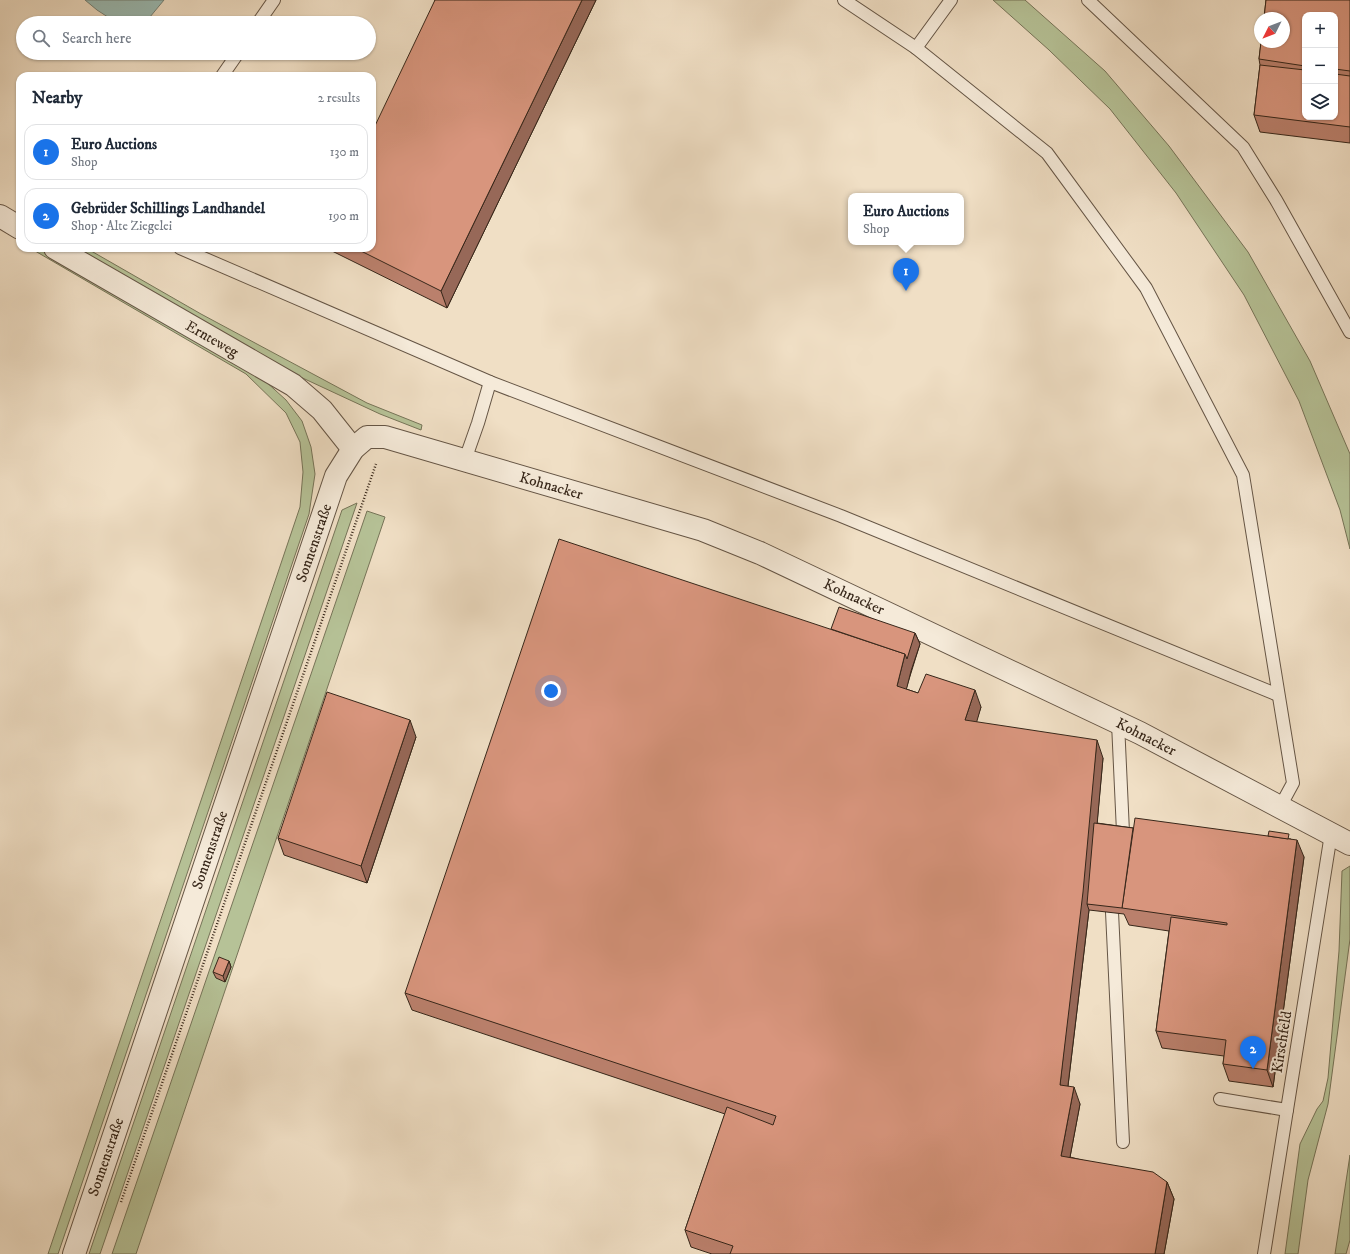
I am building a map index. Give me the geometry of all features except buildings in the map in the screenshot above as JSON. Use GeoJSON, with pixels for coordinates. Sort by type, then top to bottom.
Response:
{"type":"FeatureCollection","features":[{"type":"Feature","properties":{"kind":"street"},"geometry":{"type":"LineString","coordinates":[[0,216],[16,226]]}},
{"type":"Feature","properties":{"kind":"street","name":"Ernteweg"},"geometry":{"type":"LineString","coordinates":[[62,252],[293,385],[322,410],[353,449]]}},
{"type":"Feature","properties":{"kind":"street","name":"Kohnacker"},"geometry":{"type":"LineString","coordinates":[[353,449],[367,438],[385,437],[703,530],[760,553],[1118,722],[1350,844]]}},
{"type":"Feature","properties":{"kind":"street","name":"Sonnenstraße"},"geometry":{"type":"LineString","coordinates":[[74,1254],[336,476],[353,449]]}},
{"type":"Feature","properties":{"kind":"lane"},"geometry":{"type":"LineString","coordinates":[[263,16],[274,0]]}},
{"type":"Feature","properties":{"kind":"lane"},"geometry":{"type":"LineString","coordinates":[[844,0],[916,48],[1047,152],[1146,288],[1243,475],[1293,783],[1280,807]]}},
{"type":"Feature","properties":{"kind":"lane"},"geometry":{"type":"LineString","coordinates":[[916,48],[951,0]]}},
{"type":"Feature","properties":{"kind":"lane"},"geometry":{"type":"LineString","coordinates":[[1088,0],[1243,147],[1276,200],[1350,332]]}},
{"type":"Feature","properties":{"kind":"lane"},"geometry":{"type":"LineString","coordinates":[[225,72],[233,60]]}},
{"type":"Feature","properties":{"kind":"lane"},"geometry":{"type":"LineString","coordinates":[[189,252],[490,382],[841,516],[1278,695]]}},
{"type":"Feature","properties":{"kind":"lane"},"geometry":{"type":"LineString","coordinates":[[465,460],[490,382]]}},
{"type":"Feature","properties":{"kind":"lane"},"geometry":{"type":"LineString","coordinates":[[1118,722],[1123,832]]}},
{"type":"Feature","properties":{"kind":"lane","name":"Kirschfeld"},"geometry":{"type":"LineString","coordinates":[[1264,1254],[1331,834]]}},
{"type":"Feature","properties":{"kind":"lane"},"geometry":{"type":"LineString","coordinates":[[1112,912],[1123,1142]]}},
{"type":"Feature","properties":{"kind":"lane"},"geometry":{"type":"LineString","coordinates":[[1220,1099],[1287,1110]]}},
{"type":"Feature","properties":{"kind":"path"},"geometry":{"type":"LineString","coordinates":[[119,1209],[385,437]]}},
{"type":"Feature","properties":{"kind":"green space"},"geometry":{"type":"Polygon","coordinates":[[[993,0],[1025,0],[1105,71],[1169,146],[1248,252],[1310,361],[1350,454],[1350,549],[1340,510],[1299,401],[1244,295],[1176,193],[1110,109],[1049,50],[993,0]]]}},
{"type":"Feature","properties":{"kind":"green space"},"geometry":{"type":"Polygon","coordinates":[[[37,252],[45,252],[252,369],[286,400],[302,421],[311,447],[315,474],[309,514],[58,1254],[48,1254],[300,507],[303,472],[300,442],[286,413],[246,374],[37,252]]]}},
{"type":"Feature","properties":{"kind":"green space"},"geometry":{"type":"Polygon","coordinates":[[[78,252],[93,252],[201,314],[367,403],[422,425],[421,430],[380,414],[294,374],[78,252]]]}},
{"type":"Feature","properties":{"kind":"green space"},"geometry":{"type":"Polygon","coordinates":[[[357,503],[100,1254],[89,1254],[342,510],[357,503]]]}},
{"type":"Feature","properties":{"kind":"green space"},"geometry":{"type":"Polygon","coordinates":[[[367,511],[385,517],[136,1254],[112,1254],[367,511]]]}},
{"type":"Feature","properties":{"kind":"green space"},"geometry":{"type":"Polygon","coordinates":[[[1350,866],[1350,939],[1328,1104],[1308,1180],[1298,1254],[1285,1254],[1300,1144],[1317,1109],[1323,1101],[1328,1078],[1339,951],[1342,871],[1350,866]]]}},
{"type":"Feature","properties":{"kind":"green space"},"geometry":{"type":"Polygon","coordinates":[[[1350,1155],[1350,1240],[1346,1254],[1335,1254],[1350,1155]]]}},
{"type":"Feature","properties":{"kind":"water"},"geometry":{"type":"Polygon","coordinates":[[[85,0],[164,0],[151,16],[106,16],[85,0]]]}},
{"type":"Feature","properties":{"kind":"place","name":"Euro Auctions"},"geometry":{"type":"Point","coordinates":[906,291]}},
{"type":"Feature","properties":{"kind":"place","name":"Gebrüder Schillings Landhandel"},"geometry":{"type":"Point","coordinates":[1253,1069]}}]}
